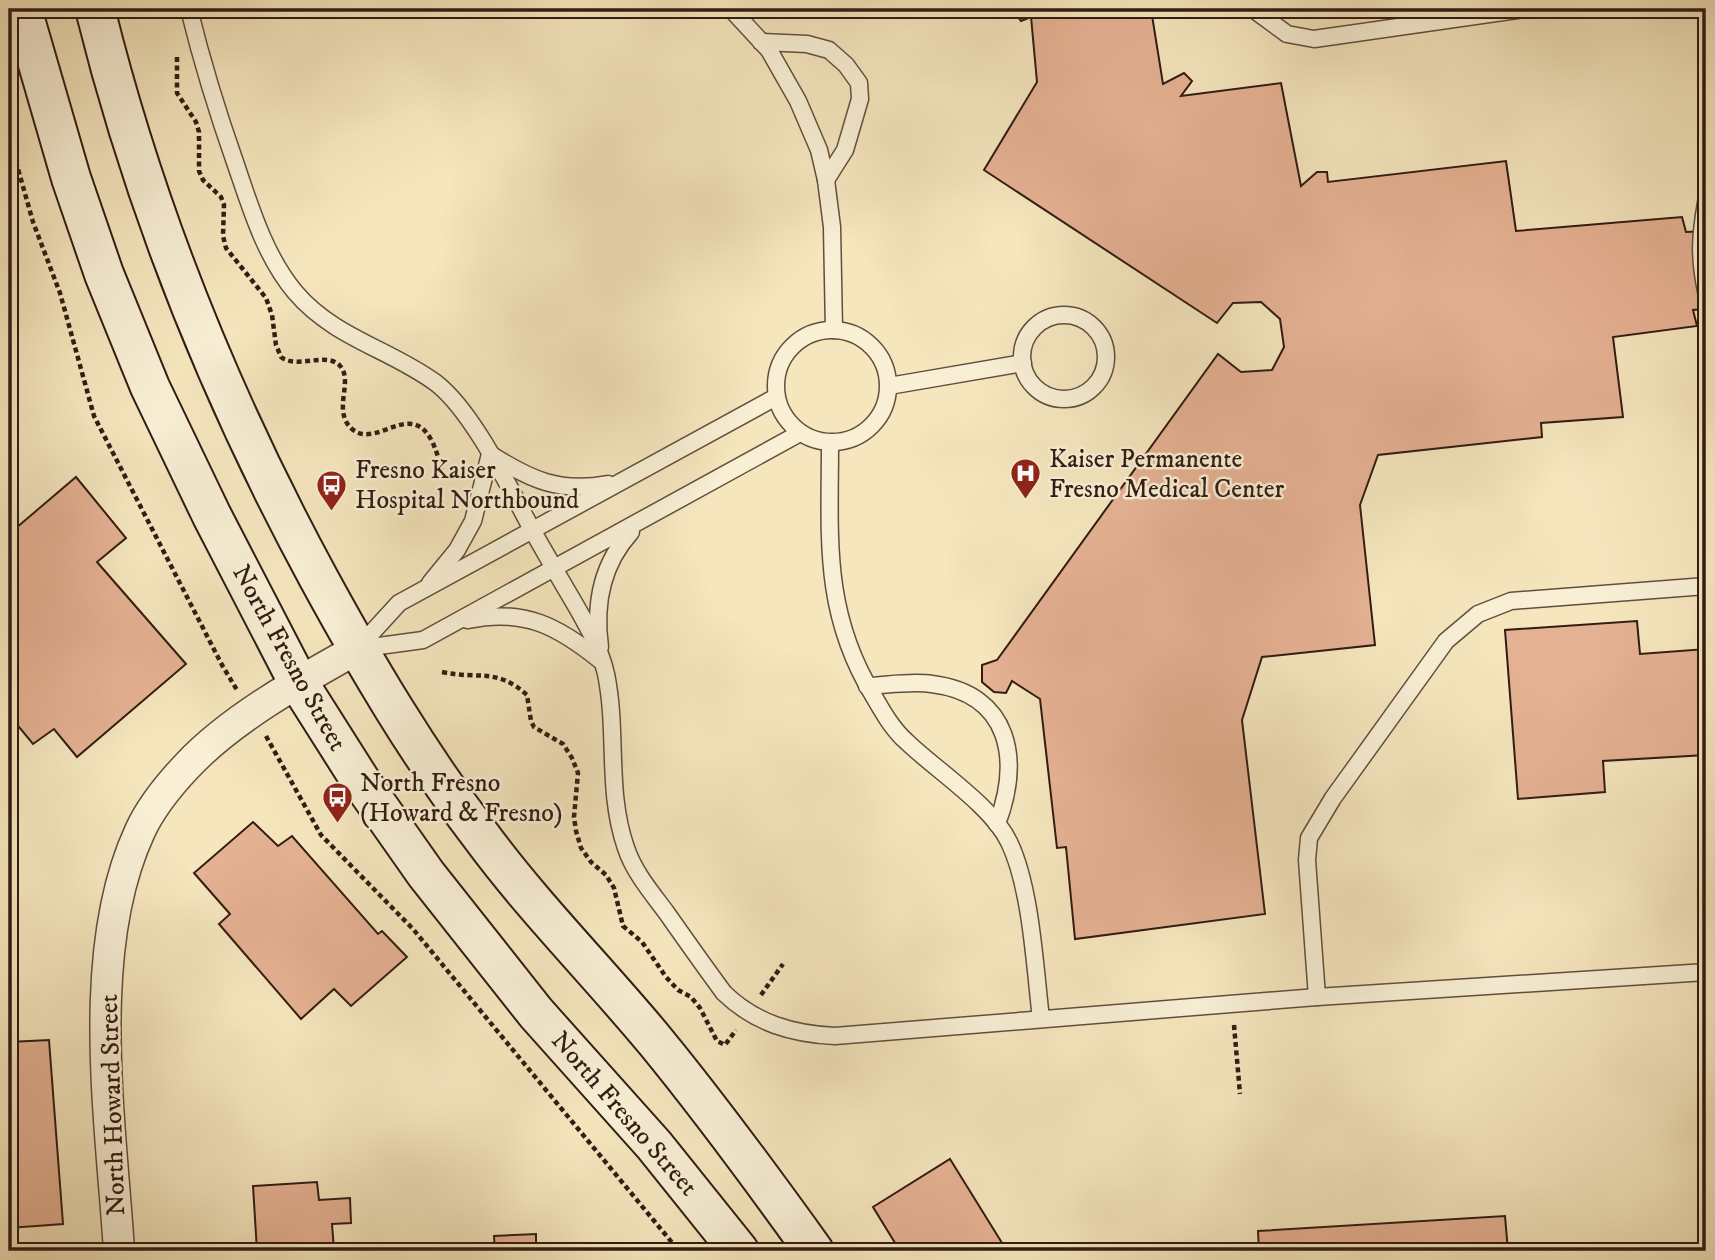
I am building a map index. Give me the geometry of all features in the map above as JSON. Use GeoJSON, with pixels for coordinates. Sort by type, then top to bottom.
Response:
{"type":"FeatureCollection","features":[{"type":"Feature","properties":{"kind":"main road","name":"North Fresno Street"},"geometry":{"type":"LineString","coordinates":[[22,9],[71,178],[109,286],[150,387],[212,516],[298,682],[362,783],[426,874],[536,1013],[654,1145],[739,1251]]}},
{"type":"Feature","properties":{"kind":"main road"},"geometry":{"type":"LineString","coordinates":[[95,9],[122,110],[166,244],[235,413],[281,510],[357,649],[430,766],[482,839],[656,1042],[749,1161],[814,1251]]}},
{"type":"Feature","properties":{"kind":"street","name":"North Howard Street"},"geometry":{"type":"LineString","coordinates":[[119,1251],[106,1058],[108,971],[117,900],[141,830],[159,800],[187,765],[218,737],[298,682],[357,649]]}},
{"type":"Feature","properties":{"kind":"lane"},"geometry":{"type":"LineString","coordinates":[[189,9],[207,77],[248,200],[265,243],[283,277],[320,317],[439,385],[464,414],[490,454],[554,568],[602,661]]}},
{"type":"Feature","properties":{"kind":"lane"},"geometry":{"type":"LineString","coordinates":[[731,9],[769,50],[800,106],[819,150],[832,228],[834,330]]}},
{"type":"Feature","properties":{"kind":"lane"},"geometry":{"type":"LineString","coordinates":[[1253,9],[1287,34],[1314,39],[1524,9]]}},
{"type":"Feature","properties":{"kind":"lane"},"geometry":{"type":"LineString","coordinates":[[761,42],[807,44],[829,50],[846,65],[859,82],[858,106],[845,150],[826,180]]}},
{"type":"Feature","properties":{"kind":"lane"},"geometry":{"type":"LineString","coordinates":[[1706,202],[1699,238],[1700,265],[1706,291]]}},
{"type":"Feature","properties":{"kind":"lane"},"geometry":{"type":"LineString","coordinates":[[1058,316],[1082,319],[1093,326],[1106,351],[1106,365],[1100,379],[1090,390],[1078,397],[1056,397],[1036,388],[1027,377],[1023,363],[1023,349],[1029,335],[1037,326],[1058,316]]}},
{"type":"Feature","properties":{"kind":"lane"},"geometry":{"type":"LineString","coordinates":[[834,330],[858,337],[878,353],[886,369],[889,386],[886,404],[878,420],[849,441],[830,443],[814,440],[800,433],[785,417],[776,397],[780,363],[789,349],[802,338],[817,332],[834,330]]}},
{"type":"Feature","properties":{"kind":"lane"},"geometry":{"type":"LineString","coordinates":[[889,386],[1023,363]]}},
{"type":"Feature","properties":{"kind":"lane"},"geometry":{"type":"LineString","coordinates":[[357,649],[399,603],[776,397]]}},
{"type":"Feature","properties":{"kind":"lane"},"geometry":{"type":"LineString","coordinates":[[357,649],[423,640],[800,433]]}},
{"type":"Feature","properties":{"kind":"lane"},"geometry":{"type":"LineString","coordinates":[[830,443],[829,559],[833,589],[851,655],[895,732],[988,813],[1008,839],[1017,863],[1029,924],[1041,1019]]}},
{"type":"Feature","properties":{"kind":"lane"},"geometry":{"type":"LineString","coordinates":[[424,590],[466,536],[479,503],[490,454]]}},
{"type":"Feature","properties":{"kind":"lane"},"geometry":{"type":"LineString","coordinates":[[490,454],[517,471],[556,487],[621,482]]}},
{"type":"Feature","properties":{"kind":"lane"},"geometry":{"type":"LineString","coordinates":[[643,521],[615,552],[605,572],[598,610],[602,661],[611,710],[613,790],[626,849],[635,870],[724,993],[738,1006],[779,1028],[813,1035],[835,1036],[1317,997],[1706,972]]}},
{"type":"Feature","properties":{"kind":"lane"},"geometry":{"type":"LineString","coordinates":[[1317,997],[1307,860],[1309,838],[1331,801],[1446,641],[1478,614],[1511,601],[1706,586]]}},
{"type":"Feature","properties":{"kind":"lane"},"geometry":{"type":"LineString","coordinates":[[446,627],[485,617],[533,619],[569,638],[602,661]]}},
{"type":"Feature","properties":{"kind":"lane"},"geometry":{"type":"LineString","coordinates":[[867,686],[932,683],[964,692],[984,703],[998,722],[1006,743],[1009,774],[1007,792],[997,824]]}},
{"type":"Feature","properties":{"kind":"path"},"geometry":{"type":"LineString","coordinates":[[9,137],[33,222],[60,293],[94,416],[222,665]]}},
{"type":"Feature","properties":{"kind":"path"},"geometry":{"type":"LineString","coordinates":[[442,672],[454,675],[493,675],[506,679],[527,695],[534,727],[563,744],[572,758],[578,773],[574,817],[581,848],[606,875],[614,888],[623,926],[642,942],[678,990],[691,997],[700,1008],[717,1041],[725,1045],[736,1030]]}},
{"type":"Feature","properties":{"kind":"path"},"geometry":{"type":"LineString","coordinates":[[279,757],[286,776],[321,835],[413,929],[679,1251]]}},
{"type":"Feature","properties":{"kind":"path"},"geometry":{"type":"LineString","coordinates":[[760,995],[783,964]]}},
{"type":"Feature","properties":{"kind":"path"},"geometry":{"type":"LineString","coordinates":[[1234,1024],[1240,1094]]}},
{"type":"Feature","properties":{"kind":"building","name":"Kaiser Permanente Fresno Medical Center"},"geometry":{"type":"Polygon","coordinates":[[[1012,9],[1151,9],[1163,84],[1184,73],[1192,81],[1181,96],[1281,83],[1301,186],[1317,172],[1327,172],[1328,182],[1506,161],[1516,231],[1682,217],[1686,232],[1706,231],[1706,309],[1693,310],[1697,326],[1613,337],[1623,417],[1541,423],[1542,437],[1378,455],[1360,505],[1375,645],[1262,657],[1242,720],[1265,914],[1075,939],[1066,847],[1057,848],[1040,699],[1012,681],[1006,693],[994,692],[982,682],[982,665],[997,660],[1218,354],[1241,372],[1272,370],[1284,347],[1280,319],[1261,302],[1233,303],[1217,323],[984,170],[1037,82],[1031,17],[1021,21],[1012,9]]]}},
{"type":"Feature","properties":{"kind":"building"},"geometry":{"type":"Polygon","coordinates":[[[76,477],[126,538],[97,562],[186,664],[77,757],[54,729],[33,744],[9,715],[9,534],[76,477]]]}},
{"type":"Feature","properties":{"kind":"building"},"geometry":{"type":"Polygon","coordinates":[[[1637,621],[1640,654],[1706,649],[1706,755],[1603,761],[1605,792],[1518,799],[1505,630],[1637,621]]]}},
{"type":"Feature","properties":{"kind":"building"},"geometry":{"type":"Polygon","coordinates":[[[253,822],[278,846],[292,836],[378,934],[382,931],[407,957],[351,1006],[334,989],[301,1019],[219,924],[230,914],[194,873],[253,822]]]}},
{"type":"Feature","properties":{"kind":"building"},"geometry":{"type":"Polygon","coordinates":[[[49,1040],[63,1224],[9,1228],[9,1042],[49,1040]]]}},
{"type":"Feature","properties":{"kind":"building"},"geometry":{"type":"Polygon","coordinates":[[[950,1159],[1007,1251],[900,1251],[873,1207],[950,1159]]]}},
{"type":"Feature","properties":{"kind":"building"},"geometry":{"type":"Polygon","coordinates":[[[317,1182],[319,1200],[350,1198],[351,1223],[332,1224],[334,1250],[346,1251],[257,1251],[253,1186],[317,1182]]]}},
{"type":"Feature","properties":{"kind":"building"},"geometry":{"type":"Polygon","coordinates":[[[1505,1216],[1508,1251],[1259,1251],[1258,1231],[1505,1216]]]}},
{"type":"Feature","properties":{"kind":"building"},"geometry":{"type":"Polygon","coordinates":[[[536,1234],[536,1247],[577,1244],[577,1251],[495,1251],[494,1236],[536,1234]]]}},
{"type":"Feature","properties":{"kind":"place","name":"Kaiser Permanente Fresno Medical Center"},"geometry":{"type":"Point","coordinates":[1026,501]}},
{"type":"Feature","properties":{"kind":"place","name":"Fresno Kaiser Hospital Northbound"},"geometry":{"type":"Point","coordinates":[332,512]}},
{"type":"Feature","properties":{"kind":"place","name":"North Fresno (Howard & Fresno)"},"geometry":{"type":"Point","coordinates":[337,825]}}]}
